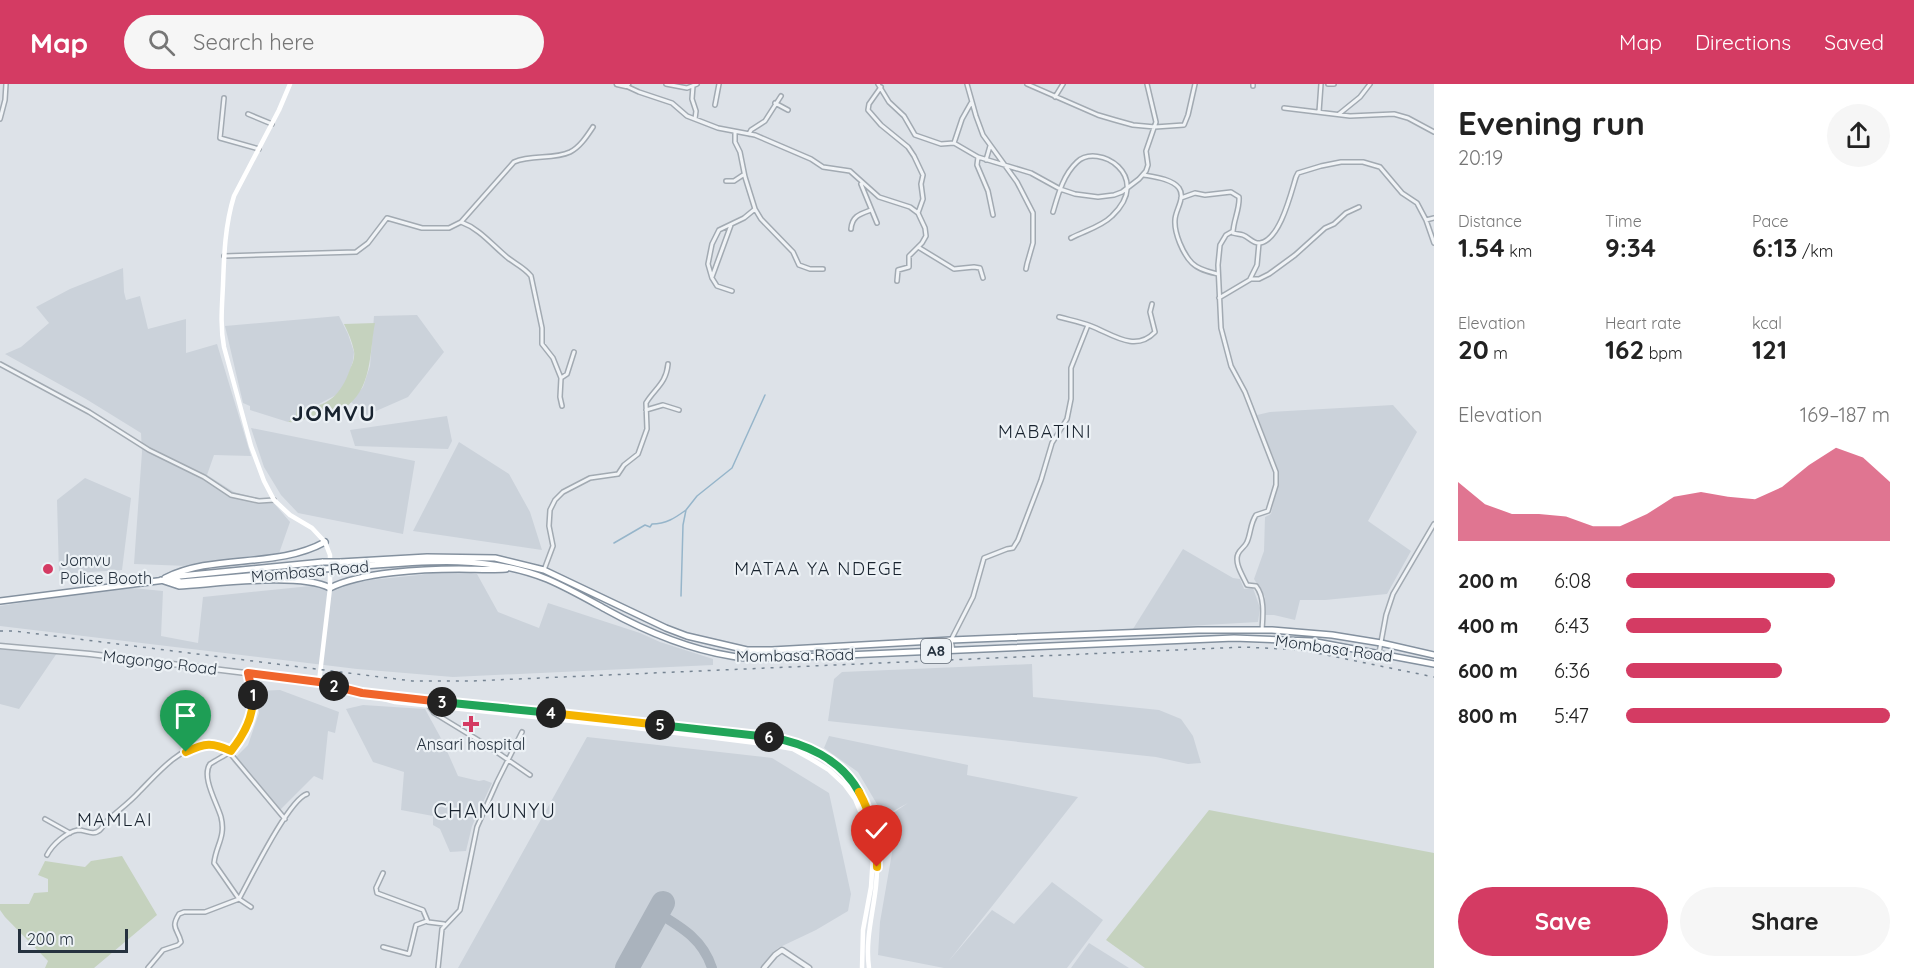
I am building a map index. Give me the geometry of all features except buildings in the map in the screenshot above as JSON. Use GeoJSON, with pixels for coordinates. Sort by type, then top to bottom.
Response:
{"type":"FeatureCollection","features":[{"type":"Feature","properties":{"kind":"highway"},"geometry":{"type":"LineString","coordinates":[[161,580],[173,574],[205,566],[271,558],[315,548],[325,542]]}},
{"type":"Feature","properties":{"kind":"highway","name":"Mombasa Road"},"geometry":{"type":"LineString","coordinates":[[400,561],[455,557],[495,558],[544,570],[666,628],[698,639],[747,650],[1198,630],[1262,630],[1332,635],[1434,655]]}},
{"type":"Feature","properties":{"kind":"highway","name":"Mombasa Road"},"geometry":{"type":"LineString","coordinates":[[0,601],[173,579],[180,576],[323,562],[470,562],[509,568],[546,579],[660,635],[732,657],[777,658],[1268,638],[1311,641],[1434,664]]}},
{"type":"Feature","properties":{"kind":"highway"},"geometry":{"type":"LineString","coordinates":[[161,580],[179,586],[293,580],[316,583],[330,588],[339,583],[388,573],[459,569],[485,571],[509,568]]}},
{"type":"Feature","properties":{"kind":"main road"},"geometry":{"type":"LineString","coordinates":[[290,84],[260,149],[234,196],[226,228],[221,319],[224,347],[261,475],[274,500],[290,515],[312,528],[325,542],[330,555],[330,588],[319,682]]}},
{"type":"Feature","properties":{"kind":"main road","name":"Magongo Road"},"geometry":{"type":"LineString","coordinates":[[319,682],[395,702],[793,749],[829,770],[844,784],[855,799],[870,835],[873,856],[863,930],[862,968]]}},
{"type":"Feature","properties":{"kind":"main road","name":"Magongo Road"},"geometry":{"type":"LineString","coordinates":[[362,693],[765,736],[802,745],[828,759],[856,786],[867,807],[878,851],[876,888],[868,930],[869,968]]}},
{"type":"Feature","properties":{"kind":"main road"},"geometry":{"type":"LineString","coordinates":[[764,744],[765,736]]}},
{"type":"Feature","properties":{"kind":"street"},"geometry":{"type":"LineString","coordinates":[[0,119],[6,84]]}},
{"type":"Feature","properties":{"kind":"street"},"geometry":{"type":"LineString","coordinates":[[617,84],[627,85],[631,89],[672,103],[687,116],[718,128],[749,134],[811,159],[823,167],[850,171],[879,197],[910,207],[918,213],[926,232],[925,240],[909,256],[909,267],[898,270],[897,281]]}},
{"type":"Feature","properties":{"kind":"street"},"geometry":{"type":"LineString","coordinates":[[666,84],[687,88],[695,85]]}},
{"type":"Feature","properties":{"kind":"street"},"geometry":{"type":"LineString","coordinates":[[715,105],[719,84]]}},
{"type":"Feature","properties":{"kind":"street"},"geometry":{"type":"LineString","coordinates":[[967,84],[983,135],[1020,187],[1033,213],[1033,243],[1026,269]]}},
{"type":"Feature","properties":{"kind":"street"},"geometry":{"type":"LineString","coordinates":[[1027,84],[1098,115],[1155,126],[1184,125],[1195,84]]}},
{"type":"Feature","properties":{"kind":"street"},"geometry":{"type":"LineString","coordinates":[[1055,97],[1063,84]]}},
{"type":"Feature","properties":{"kind":"street"},"geometry":{"type":"LineString","coordinates":[[918,213],[923,198],[922,175],[914,156],[908,147],[885,129],[868,110],[880,85],[890,102],[904,116],[915,135],[936,143],[954,143],[978,157],[1031,173],[1060,189],[1098,197],[1114,195],[1144,175],[1148,165],[1146,151],[1155,126],[1155,112],[1147,84]]}},
{"type":"Feature","properties":{"kind":"street"},"geometry":{"type":"LineString","coordinates":[[1319,112],[1321,84]]}},
{"type":"Feature","properties":{"kind":"street"},"geometry":{"type":"LineString","coordinates":[[1328,84],[1334,84]]}},
{"type":"Feature","properties":{"kind":"street"},"geometry":{"type":"LineString","coordinates":[[1338,115],[1360,97],[1370,84]]}},
{"type":"Feature","properties":{"kind":"street"},"geometry":{"type":"LineString","coordinates":[[695,85],[692,99],[696,111],[695,119]]}},
{"type":"Feature","properties":{"kind":"street"},"geometry":{"type":"LineString","coordinates":[[749,134],[751,130],[765,121],[781,96]]}},
{"type":"Feature","properties":{"kind":"street"},"geometry":{"type":"LineString","coordinates":[[224,98],[220,138],[260,149]]}},
{"type":"Feature","properties":{"kind":"street"},"geometry":{"type":"LineString","coordinates":[[954,143],[962,119],[971,102]]}},
{"type":"Feature","properties":{"kind":"street"},"geometry":{"type":"LineString","coordinates":[[775,103],[788,110]]}},
{"type":"Feature","properties":{"kind":"street"},"geometry":{"type":"LineString","coordinates":[[1284,108],[1338,115],[1394,114],[1408,118],[1434,132]]}},
{"type":"Feature","properties":{"kind":"street"},"geometry":{"type":"LineString","coordinates":[[248,114],[272,124]]}},
{"type":"Feature","properties":{"kind":"street"},"geometry":{"type":"LineString","coordinates":[[224,256],[356,252],[368,243],[387,218],[422,228],[448,228],[461,222],[514,162],[526,157],[571,152],[584,140],[593,127]]}},
{"type":"Feature","properties":{"kind":"street"},"geometry":{"type":"LineString","coordinates":[[735,132],[735,142],[744,174],[755,209],[761,219],[793,252],[799,265],[823,269]]}},
{"type":"Feature","properties":{"kind":"street"},"geometry":{"type":"LineString","coordinates":[[986,160],[990,146]]}},
{"type":"Feature","properties":{"kind":"street"},"geometry":{"type":"LineString","coordinates":[[1053,212],[1060,189],[1081,158],[1094,156],[1106,159],[1124,173],[1128,182],[1126,195],[1120,207],[1106,221],[1071,238]]}},
{"type":"Feature","properties":{"kind":"street"},"geometry":{"type":"LineString","coordinates":[[978,157],[978,165],[988,191],[993,214]]}},
{"type":"Feature","properties":{"kind":"street"},"geometry":{"type":"LineString","coordinates":[[1233,231],[1259,243],[1268,239],[1275,231],[1288,206],[1297,175],[1330,164],[1363,162],[1380,167],[1402,193],[1417,202],[1434,243]]}},
{"type":"Feature","properties":{"kind":"street"},"geometry":{"type":"LineString","coordinates":[[726,181],[734,181],[744,174]]}},
{"type":"Feature","properties":{"kind":"street"},"geometry":{"type":"LineString","coordinates":[[1144,175],[1171,182],[1179,188],[1181,198],[1174,219],[1181,244],[1193,264],[1218,274]]}},
{"type":"Feature","properties":{"kind":"street"},"geometry":{"type":"LineString","coordinates":[[861,182],[877,223]]}},
{"type":"Feature","properties":{"kind":"street"},"geometry":{"type":"LineString","coordinates":[[1181,198],[1193,193],[1205,195],[1227,192],[1236,194],[1240,201],[1233,231],[1220,243],[1219,298],[1221,328],[1229,359],[1245,392],[1276,472],[1276,485],[1268,511],[1256,515],[1249,530],[1247,543],[1239,551],[1237,558],[1247,585],[1256,586],[1260,590],[1263,606],[1262,630]]}},
{"type":"Feature","properties":{"kind":"street"},"geometry":{"type":"LineString","coordinates":[[1219,298],[1249,280],[1269,274],[1295,255],[1325,228],[1359,207]]}},
{"type":"Feature","properties":{"kind":"street"},"geometry":{"type":"LineString","coordinates":[[732,291],[717,286],[712,278],[708,264],[712,244],[720,230],[744,218],[755,209]]}},
{"type":"Feature","properties":{"kind":"street"},"geometry":{"type":"LineString","coordinates":[[851,229],[856,217],[871,210]]}},
{"type":"Feature","properties":{"kind":"street"},"geometry":{"type":"LineString","coordinates":[[1426,220],[1434,218]]}},
{"type":"Feature","properties":{"kind":"street"},"geometry":{"type":"LineString","coordinates":[[461,222],[478,231],[529,273],[543,328],[543,344],[553,358],[561,378],[562,406]]}},
{"type":"Feature","properties":{"kind":"street"},"geometry":{"type":"LineString","coordinates":[[712,278],[731,225]]}},
{"type":"Feature","properties":{"kind":"street"},"geometry":{"type":"LineString","coordinates":[[1249,280],[1257,265],[1259,243]]}},
{"type":"Feature","properties":{"kind":"street"},"geometry":{"type":"LineString","coordinates":[[918,247],[954,268],[980,268],[983,278]]}},
{"type":"Feature","properties":{"kind":"street"},"geometry":{"type":"LineString","coordinates":[[1059,317],[1088,325],[1126,342],[1143,340],[1155,332],[1150,315],[1152,304]]}},
{"type":"Feature","properties":{"kind":"street"},"geometry":{"type":"LineString","coordinates":[[953,650],[951,640],[973,597],[984,558],[1013,548],[1018,540],[1041,480],[1052,443],[1067,419],[1071,399],[1071,368],[1088,325]]}},
{"type":"Feature","properties":{"kind":"street"},"geometry":{"type":"LineString","coordinates":[[561,378],[567,374],[574,352]]}},
{"type":"Feature","properties":{"kind":"street"},"geometry":{"type":"LineString","coordinates":[[0,363],[89,412],[149,450],[204,477],[231,495],[259,501],[274,500]]}},
{"type":"Feature","properties":{"kind":"street"},"geometry":{"type":"LineString","coordinates":[[544,570],[553,544],[549,526],[552,506],[559,495],[587,480],[616,475],[638,454],[647,429],[647,401],[666,377],[668,364]]}},
{"type":"Feature","properties":{"kind":"street"},"geometry":{"type":"LineString","coordinates":[[646,410],[663,405],[679,410]]}},
{"type":"Feature","properties":{"kind":"street"},"geometry":{"type":"LineString","coordinates":[[1379,653],[1386,615],[1393,594],[1434,524]]}},
{"type":"Feature","properties":{"kind":"street","name":"Magongo Road"},"geometry":{"type":"LineString","coordinates":[[0,646],[90,654],[319,682]]}},
{"type":"Feature","properties":{"kind":"street"},"geometry":{"type":"LineString","coordinates":[[248,673],[253,697],[252,709],[242,734],[230,752],[210,764],[206,774],[223,829],[214,863],[239,899],[251,907]]}},
{"type":"Feature","properties":{"kind":"street"},"geometry":{"type":"LineString","coordinates":[[428,705],[436,715],[530,775]]}},
{"type":"Feature","properties":{"kind":"street"},"geometry":{"type":"LineString","coordinates":[[438,968],[442,932],[445,925],[460,910],[477,827],[522,732]]}},
{"type":"Feature","properties":{"kind":"street"},"geometry":{"type":"LineString","coordinates":[[47,855],[70,833],[80,830],[90,833],[99,831],[106,821],[137,795],[160,770],[186,752],[204,744],[211,744],[230,752],[285,819]]}},
{"type":"Feature","properties":{"kind":"street"},"geometry":{"type":"LineString","coordinates":[[148,968],[163,950],[181,942],[175,929],[175,921],[179,914],[205,912],[239,899],[285,819],[300,797],[308,794]]}},
{"type":"Feature","properties":{"kind":"street"},"geometry":{"type":"LineString","coordinates":[[45,819],[70,833]]}},
{"type":"Feature","properties":{"kind":"street"},"geometry":{"type":"LineString","coordinates":[[383,873],[376,892],[424,910],[427,921]]}},
{"type":"Feature","properties":{"kind":"street"},"geometry":{"type":"LineString","coordinates":[[383,947],[409,954],[416,925],[427,921],[445,925]]}},
{"type":"Feature","properties":{"kind":"street"},"geometry":{"type":"LineString","coordinates":[[764,968],[775,955],[783,950],[809,968]]}},
{"type":"Feature","properties":{"kind":"shaded area"},"geometry":{"type":"Polygon","coordinates":[[[123,268],[126,300],[140,296],[148,329],[186,319],[186,353],[217,344],[251,456],[214,455],[207,475],[234,492],[273,502],[290,522],[276,562],[216,567],[134,564],[142,452],[141,433],[5,354],[21,347],[49,323],[36,307],[70,289],[123,268]]]}},
{"type":"Feature","properties":{"kind":"shaded area"},"geometry":{"type":"Polygon","coordinates":[[[417,315],[444,352],[408,397],[367,415],[351,402],[363,387],[370,366],[374,316],[417,315]]]}},
{"type":"Feature","properties":{"kind":"shaded area"},"geometry":{"type":"Polygon","coordinates":[[[339,316],[354,352],[345,385],[340,393],[311,408],[297,408],[296,416],[288,422],[250,410],[250,406],[243,403],[225,326],[339,316]]]}},
{"type":"Feature","properties":{"kind":"shaded area"},"geometry":{"type":"Polygon","coordinates":[[[1393,405],[1417,432],[1368,521],[1411,551],[1387,594],[1300,600],[1295,620],[1265,615],[1265,597],[1254,579],[1264,551],[1265,517],[1271,514],[1279,479],[1278,470],[1257,415],[1270,412],[1393,405]]]}},
{"type":"Feature","properties":{"kind":"shaded area"},"geometry":{"type":"Polygon","coordinates":[[[447,416],[452,441],[448,449],[355,446],[350,430],[447,416]]]}},
{"type":"Feature","properties":{"kind":"shaded area"},"geometry":{"type":"Polygon","coordinates":[[[251,428],[415,461],[403,534],[298,513],[281,495],[264,467],[251,428]]]}},
{"type":"Feature","properties":{"kind":"shaded area"},"geometry":{"type":"Polygon","coordinates":[[[459,442],[509,474],[530,512],[542,550],[413,531],[459,442]]]}},
{"type":"Feature","properties":{"kind":"shaded area"},"geometry":{"type":"Polygon","coordinates":[[[85,478],[131,498],[122,570],[59,574],[57,500],[85,478]]]}},
{"type":"Feature","properties":{"kind":"shaded area"},"geometry":{"type":"Polygon","coordinates":[[[1183,549],[1233,578],[1240,579],[1244,589],[1253,588],[1260,608],[1258,622],[1133,629],[1183,549]]]}},
{"type":"Feature","properties":{"kind":"shaded area"},"geometry":{"type":"Polygon","coordinates":[[[451,569],[477,574],[498,612],[539,628],[548,603],[713,659],[713,665],[453,677],[357,669],[0,626],[0,606],[122,587],[163,591],[161,636],[198,643],[203,597],[419,575],[451,569]]]}},
{"type":"Feature","properties":{"kind":"shaded area"},"geometry":{"type":"Polygon","coordinates":[[[0,648],[57,653],[19,709],[0,704],[0,648]]]}},
{"type":"Feature","properties":{"kind":"shaded area"},"geometry":{"type":"Polygon","coordinates":[[[1032,664],[1033,697],[1159,710],[1181,719],[1193,736],[1201,763],[1188,764],[1156,757],[828,721],[834,679],[842,672],[1032,664]]]}},
{"type":"Feature","properties":{"kind":"shaded area"},"geometry":{"type":"Polygon","coordinates":[[[280,690],[339,712],[335,733],[328,731],[323,780],[314,776],[277,813],[232,761],[248,745],[259,713],[256,691],[280,690]]]}},
{"type":"Feature","properties":{"kind":"shaded area"},"geometry":{"type":"Polygon","coordinates":[[[363,705],[425,709],[458,776],[492,783],[472,826],[466,851],[450,852],[440,829],[433,825],[433,816],[401,810],[404,772],[373,762],[346,709],[363,705]]]}},
{"type":"Feature","properties":{"kind":"shaded area"},"geometry":{"type":"Polygon","coordinates":[[[829,736],[968,765],[967,775],[1078,797],[948,962],[992,910],[1014,924],[1052,882],[1103,920],[1067,968],[944,968],[878,955],[880,922],[892,853],[890,815],[908,803],[884,816],[858,772],[824,748],[829,736]]]}},
{"type":"Feature","properties":{"kind":"shaded area"},"geometry":{"type":"Polygon","coordinates":[[[587,737],[772,758],[829,793],[851,894],[848,911],[816,930],[778,948],[762,968],[458,968],[587,737]]]}},
{"type":"Feature","properties":{"kind":"shaded area"},"geometry":{"type":"Polygon","coordinates":[[[1089,943],[1129,968],[1071,968],[1089,943]]]}},
{"type":"Feature","properties":{"kind":"green space"},"geometry":{"type":"Polygon","coordinates":[[[375,323],[365,381],[353,401],[340,410],[288,422],[296,416],[297,408],[307,408],[324,403],[342,387],[354,356],[344,324],[375,323]]]}},
{"type":"Feature","properties":{"kind":"green space"},"geometry":{"type":"Polygon","coordinates":[[[1209,810],[1434,853],[1434,968],[1145,968],[1106,940],[1209,810]]]}},
{"type":"Feature","properties":{"kind":"green space"},"geometry":{"type":"Polygon","coordinates":[[[122,856],[157,915],[94,968],[45,968],[48,961],[5,917],[0,910],[0,904],[29,904],[34,893],[48,892],[48,879],[38,875],[45,861],[85,867],[91,861],[122,856]]]}},
{"type":"Feature","properties":{"kind":"waterway"},"geometry":{"type":"LineString","coordinates":[[681,596],[683,525],[686,510],[697,496],[732,468],[765,395]]}},
{"type":"Feature","properties":{"kind":"waterway"},"geometry":{"type":"LineString","coordinates":[[614,543],[645,525],[650,527],[652,524],[666,522],[686,510]]}},
{"type":"Feature","properties":{"kind":"taxiway"},"geometry":{"type":"LineString","coordinates":[[658,913],[698,942],[712,968]]}},
{"type":"Feature","properties":{"kind":"runway"},"geometry":{"type":"LineString","coordinates":[[627,968],[663,903]]}},
{"type":"Feature","properties":{"kind":"railway"},"geometry":{"type":"LineString","coordinates":[[0,631],[412,681],[472,681],[1244,647],[1302,650],[1434,677]]}},
{"type":"Feature","properties":{"kind":"place","name":"Jomvu Police Booth"},"geometry":{"type":"Point","coordinates":[48,569]}},
{"type":"Feature","properties":{"kind":"place","name":"Ansari hospital"},"geometry":{"type":"Point","coordinates":[471,724]}},
{"type":"Feature","properties":{"kind":"district","name":"JOMVU"},"geometry":{"type":"Point","coordinates":[334,413]}},
{"type":"Feature","properties":{"kind":"district","name":"MABATINI"},"geometry":{"type":"Point","coordinates":[1045,432]}},
{"type":"Feature","properties":{"kind":"district","name":"MATAA YA NDEGE"},"geometry":{"type":"Point","coordinates":[819,569]}},
{"type":"Feature","properties":{"kind":"district","name":"CHAMUNYU"},"geometry":{"type":"Point","coordinates":[495,811]}},
{"type":"Feature","properties":{"kind":"district","name":"MAMLAI"},"geometry":{"type":"Point","coordinates":[115,820]}},
{"type":"Feature","properties":{"kind":"route"},"geometry":{"type":"LineString","coordinates":[[186,752],[204,744],[219,745],[231,751],[236,745],[247,725],[252,709],[253,697],[248,673],[319,682],[362,693],[765,736],[786,740],[814,750],[847,775],[856,786],[867,807],[878,851],[877,867]]}}]}
